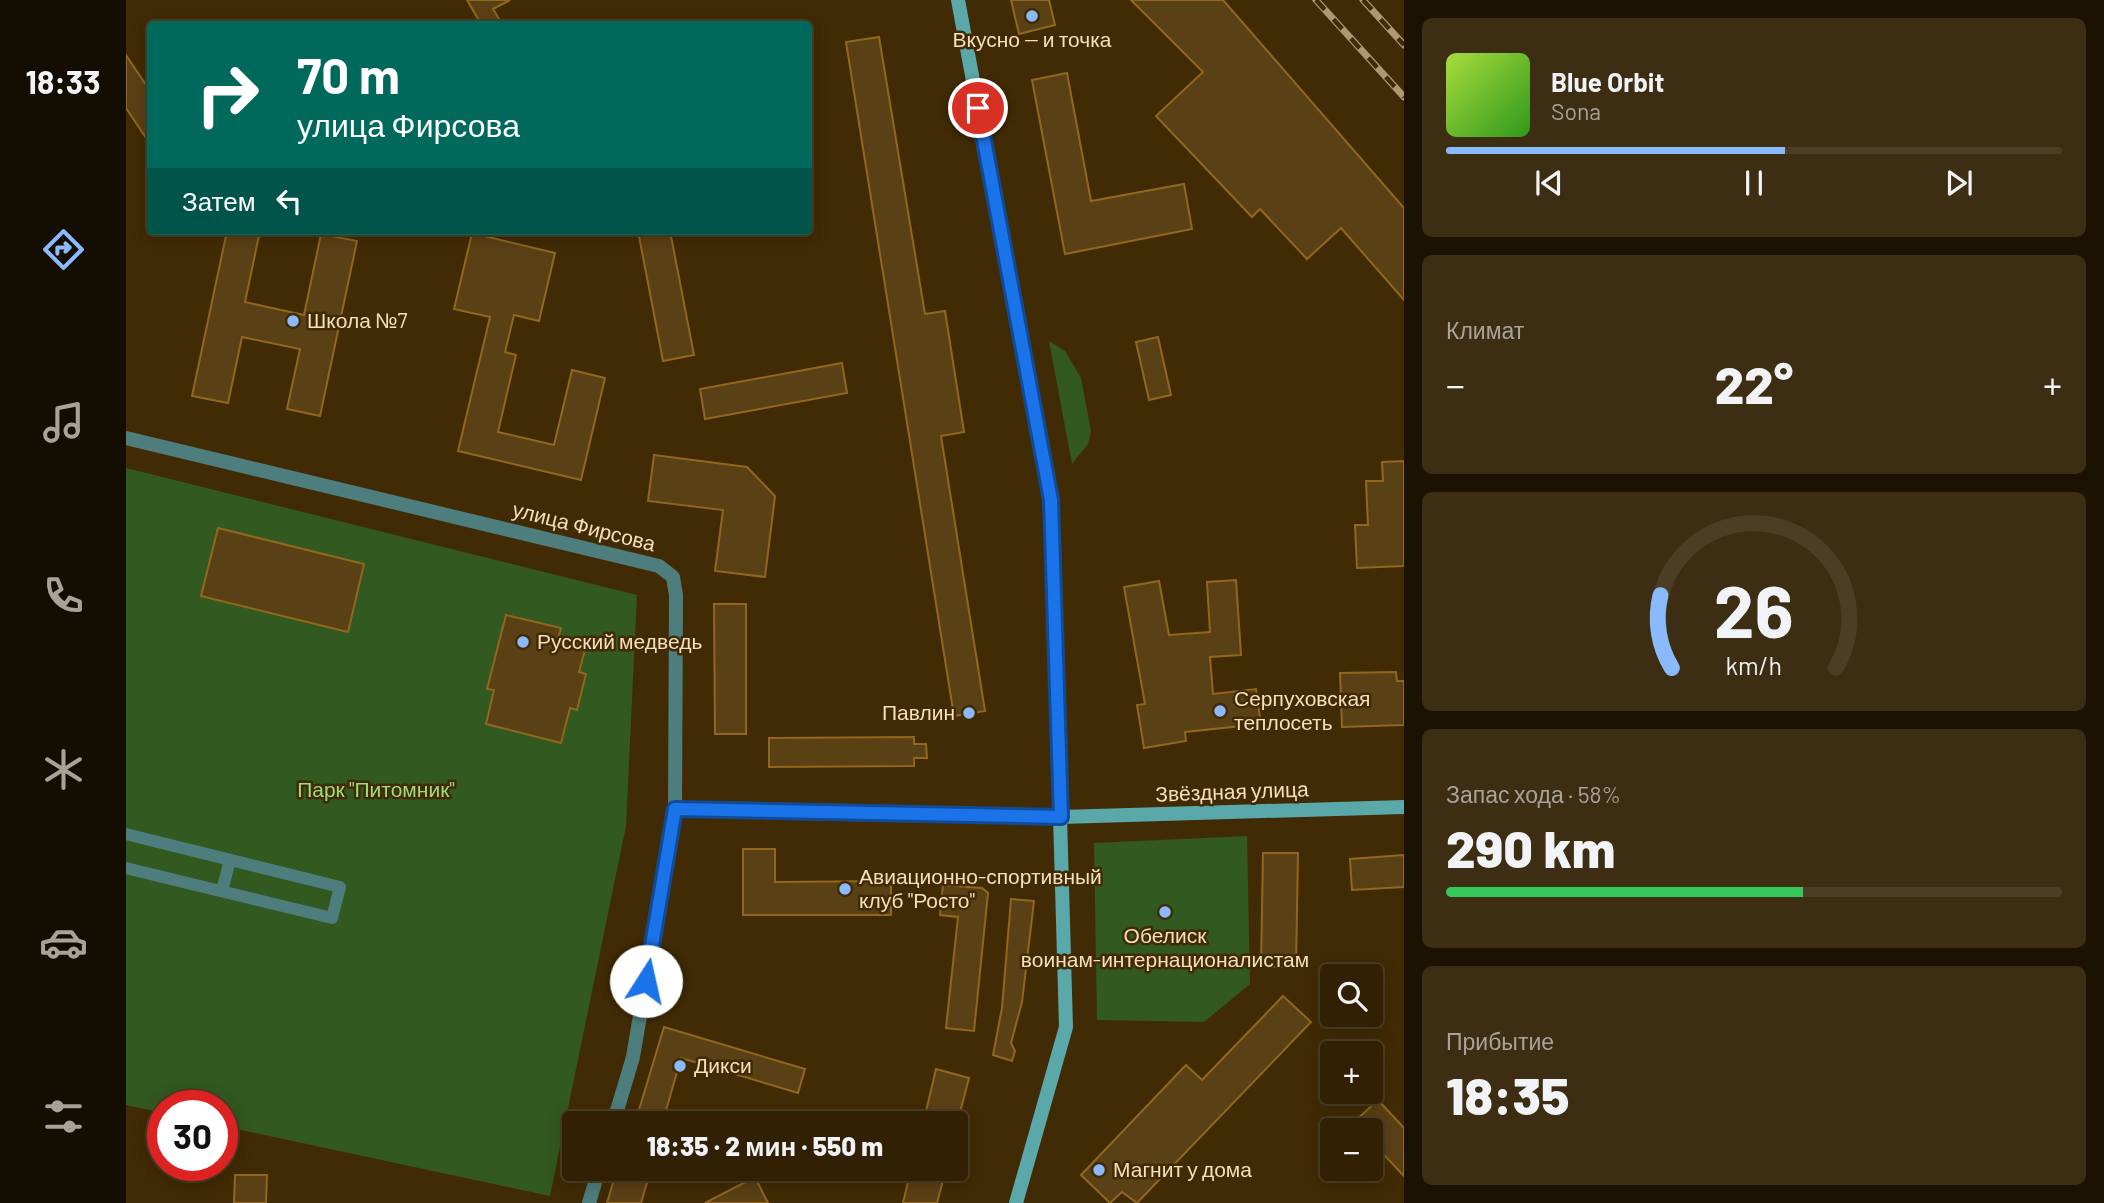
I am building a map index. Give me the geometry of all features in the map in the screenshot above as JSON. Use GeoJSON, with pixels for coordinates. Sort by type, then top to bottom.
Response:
{"type":"FeatureCollection","features":[{"type":"Feature","properties":{"kind":"main road"},"geometry":{"type":"LineString","coordinates":[[958,0],[1051,500],[1066,1027],[1016,1203]]}},
{"type":"Feature","properties":{"kind":"main road","name":"Звёздная улица"},"geometry":{"type":"LineString","coordinates":[[1061,817],[1404,807]]}},
{"type":"Feature","properties":{"kind":"street","name":"улица Фирсова"},"geometry":{"type":"LineString","coordinates":[[126,438],[659,566],[673,577],[676,594],[675,809],[632,1057],[617,1111]]}},
{"type":"Feature","properties":{"kind":"street"},"geometry":{"type":"LineString","coordinates":[[675,809],[1061,817]]}},
{"type":"Feature","properties":{"kind":"street"},"geometry":{"type":"LineString","coordinates":[[126,834],[340,887],[332,918],[126,868]]}},
{"type":"Feature","properties":{"kind":"street"},"geometry":{"type":"LineString","coordinates":[[222,891],[230,860]]}},
{"type":"Feature","properties":{"kind":"street"},"geometry":{"type":"LineString","coordinates":[[589,1203],[595,1181]]}},
{"type":"Feature","properties":{"kind":"green space"},"geometry":{"type":"Polygon","coordinates":[[[1049,341],[1065,351],[1081,378],[1091,431],[1088,444],[1072,464],[1049,341]]]}},
{"type":"Feature","properties":{"kind":"green space","name":"Парк \"Питомник\""},"geometry":{"type":"Polygon","coordinates":[[[126,468],[637,595],[626,826],[567,1111],[562,1111],[562,1138],[550,1196],[238,1129],[238,1090],[147,1090],[147,1110],[126,1105],[126,468]]]}},
{"type":"Feature","properties":{"kind":"green space"},"geometry":{"type":"Polygon","coordinates":[[[1247,836],[1250,984],[1204,1022],[1097,1020],[1094,843],[1247,836]]]}},
{"type":"Feature","properties":{"kind":"building"},"geometry":{"type":"Polygon","coordinates":[[[467,0],[510,0],[493,9],[500,21],[479,21],[467,0]]]}},
{"type":"Feature","properties":{"kind":"building"},"geometry":{"type":"Polygon","coordinates":[[[1011,0],[1049,0],[1055,25],[1019,34],[1011,0]]]}},
{"type":"Feature","properties":{"kind":"building"},"geometry":{"type":"Polygon","coordinates":[[[1131,0],[1223,0],[1404,208],[1404,300],[1341,228],[1307,259],[1260,209],[1252,217],[1156,116],[1203,72],[1131,0]]]}},
{"type":"Feature","properties":{"kind":"building"},"geometry":{"type":"Polygon","coordinates":[[[879,37],[925,314],[945,311],[964,432],[941,436],[985,711],[954,716],[846,42],[879,37]]]}},
{"type":"Feature","properties":{"kind":"building"},"geometry":{"type":"Polygon","coordinates":[[[126,55],[147,86],[147,140],[126,108],[126,55]]]}},
{"type":"Feature","properties":{"kind":"building"},"geometry":{"type":"Polygon","coordinates":[[[1067,73],[1091,201],[1184,184],[1192,229],[1065,254],[1032,80],[1067,73]]]}},
{"type":"Feature","properties":{"kind":"building"},"geometry":{"type":"Polygon","coordinates":[[[226,235],[259,235],[245,302],[304,315],[321,235],[357,241],[320,416],[287,409],[300,349],[242,337],[228,403],[192,396],[226,235]]]}},
{"type":"Feature","properties":{"kind":"building"},"geometry":{"type":"Polygon","coordinates":[[[472,235],[555,253],[539,321],[514,315],[505,352],[516,355],[498,432],[554,445],[572,370],[605,378],[581,480],[458,451],[490,317],[454,309],[472,235]]]}},
{"type":"Feature","properties":{"kind":"building"},"geometry":{"type":"Polygon","coordinates":[[[639,235],[671,235],[694,355],[663,361],[639,235]]]}},
{"type":"Feature","properties":{"kind":"building"},"geometry":{"type":"Polygon","coordinates":[[[1158,337],[1171,395],[1149,400],[1136,342],[1158,337]]]}},
{"type":"Feature","properties":{"kind":"building"},"geometry":{"type":"Polygon","coordinates":[[[842,363],[847,393],[705,419],[700,389],[842,363]]]}},
{"type":"Feature","properties":{"kind":"building"},"geometry":{"type":"Polygon","coordinates":[[[654,455],[747,467],[775,496],[765,577],[715,571],[723,510],[648,501],[654,455]]]}},
{"type":"Feature","properties":{"kind":"building"},"geometry":{"type":"Polygon","coordinates":[[[1404,461],[1404,566],[1357,568],[1355,525],[1368,525],[1366,481],[1383,481],[1382,462],[1404,461]]]}},
{"type":"Feature","properties":{"kind":"building"},"geometry":{"type":"Polygon","coordinates":[[[218,528],[364,564],[348,632],[201,596],[218,528]]]}},
{"type":"Feature","properties":{"kind":"building"},"geometry":{"type":"Polygon","coordinates":[[[1236,580],[1241,655],[1210,657],[1213,694],[1256,689],[1261,724],[1185,732],[1186,741],[1144,748],[1137,705],[1145,704],[1124,587],[1159,581],[1169,635],[1210,632],[1207,582],[1236,580]]]}},
{"type":"Feature","properties":{"kind":"building"},"geometry":{"type":"Polygon","coordinates":[[[714,604],[746,604],[746,734],[715,734],[714,604]]]}},
{"type":"Feature","properties":{"kind":"building"},"geometry":{"type":"Polygon","coordinates":[[[506,615],[561,628],[558,639],[586,646],[579,672],[586,674],[577,710],[570,708],[561,743],[486,724],[494,690],[487,689],[506,615]]]}},
{"type":"Feature","properties":{"kind":"building"},"geometry":{"type":"Polygon","coordinates":[[[1396,672],[1397,681],[1404,681],[1404,725],[1342,727],[1340,673],[1396,672]]]}},
{"type":"Feature","properties":{"kind":"building"},"geometry":{"type":"Polygon","coordinates":[[[914,737],[914,744],[926,744],[927,758],[914,758],[914,766],[769,767],[769,738],[914,737]]]}},
{"type":"Feature","properties":{"kind":"building","name":"Авиационно-спортивный клуб \"Росто\""},"geometry":{"type":"Polygon","coordinates":[[[743,849],[775,849],[775,882],[891,881],[891,915],[743,915],[743,849]]]}},
{"type":"Feature","properties":{"kind":"building"},"geometry":{"type":"Polygon","coordinates":[[[1263,853],[1298,853],[1296,967],[1261,967],[1263,853]]]}},
{"type":"Feature","properties":{"kind":"building"},"geometry":{"type":"Polygon","coordinates":[[[1404,855],[1404,887],[1352,890],[1350,859],[1404,855]]]}},
{"type":"Feature","properties":{"kind":"building"},"geometry":{"type":"Polygon","coordinates":[[[943,885],[982,888],[988,893],[974,1031],[946,1028],[958,917],[940,915],[943,885]]]}},
{"type":"Feature","properties":{"kind":"building"},"geometry":{"type":"Polygon","coordinates":[[[1011,899],[1034,901],[1022,1002],[1011,1043],[1015,1051],[1012,1061],[993,1055],[1002,1008],[1011,899]]]}},
{"type":"Feature","properties":{"kind":"building"},"geometry":{"type":"Polygon","coordinates":[[[1283,996],[1311,1022],[1137,1203],[1122,1192],[1110,1203],[1081,1175],[1186,1065],[1202,1080],[1283,996]]]}},
{"type":"Feature","properties":{"kind":"building"},"geometry":{"type":"Polygon","coordinates":[[[664,1027],[805,1069],[798,1093],[681,1058],[666,1111],[639,1111],[664,1027]]]}},
{"type":"Feature","properties":{"kind":"building"},"geometry":{"type":"Polygon","coordinates":[[[936,1069],[969,1078],[960,1111],[926,1111],[936,1069]]]}},
{"type":"Feature","properties":{"kind":"building"},"geometry":{"type":"Polygon","coordinates":[[[1374,1104],[1382,1104],[1404,1128],[1404,1176],[1383,1154],[1383,1118],[1358,1118],[1374,1104]]]}},
{"type":"Feature","properties":{"kind":"building"},"geometry":{"type":"Polygon","coordinates":[[[238,1175],[267,1175],[266,1203],[234,1203],[235,1181],[238,1181],[238,1175]]]}},
{"type":"Feature","properties":{"kind":"building"},"geometry":{"type":"Polygon","coordinates":[[[613,1181],[647,1181],[641,1203],[607,1203],[613,1181]]]}},
{"type":"Feature","properties":{"kind":"building"},"geometry":{"type":"Polygon","coordinates":[[[747,1181],[757,1181],[768,1203],[705,1203],[747,1181]]]}},
{"type":"Feature","properties":{"kind":"building"},"geometry":{"type":"Polygon","coordinates":[[[908,1181],[943,1181],[937,1203],[903,1203],[908,1181]]]}},
{"type":"Feature","properties":{"kind":"railway"},"geometry":{"type":"LineString","coordinates":[[1316,0],[1404,97]]}},
{"type":"Feature","properties":{"kind":"railway"},"geometry":{"type":"LineString","coordinates":[[1363,0],[1404,45]]}},
{"type":"Feature","properties":{"kind":"place","name":"Вкусно — и точка"},"geometry":{"type":"Point","coordinates":[1032,16]}},
{"type":"Feature","properties":{"kind":"place","name":"Школа №7"},"geometry":{"type":"Point","coordinates":[293,321]}},
{"type":"Feature","properties":{"kind":"place","name":"Русский медведь"},"geometry":{"type":"Point","coordinates":[523,642]}},
{"type":"Feature","properties":{"kind":"place","name":"Серпуховская теплосеть"},"geometry":{"type":"Point","coordinates":[1220,711]}},
{"type":"Feature","properties":{"kind":"place","name":"Павлин"},"geometry":{"type":"Point","coordinates":[969,713]}},
{"type":"Feature","properties":{"kind":"place","name":"Авиационно-спортивный клуб \"Росто\""},"geometry":{"type":"Point","coordinates":[845,889]}},
{"type":"Feature","properties":{"kind":"place","name":"Обелиск воинам-интернационалистам"},"geometry":{"type":"Point","coordinates":[1165,912]}},
{"type":"Feature","properties":{"kind":"place","name":"Дикси"},"geometry":{"type":"Point","coordinates":[680,1066]}},
{"type":"Feature","properties":{"kind":"place","name":"Магнит у дома"},"geometry":{"type":"Point","coordinates":[1099,1170]}},
{"type":"Feature","properties":{"kind":"route"},"geometry":{"type":"LineString","coordinates":[[646,981],[675,809],[1061,817],[1051,500],[978,108]]}}]}
